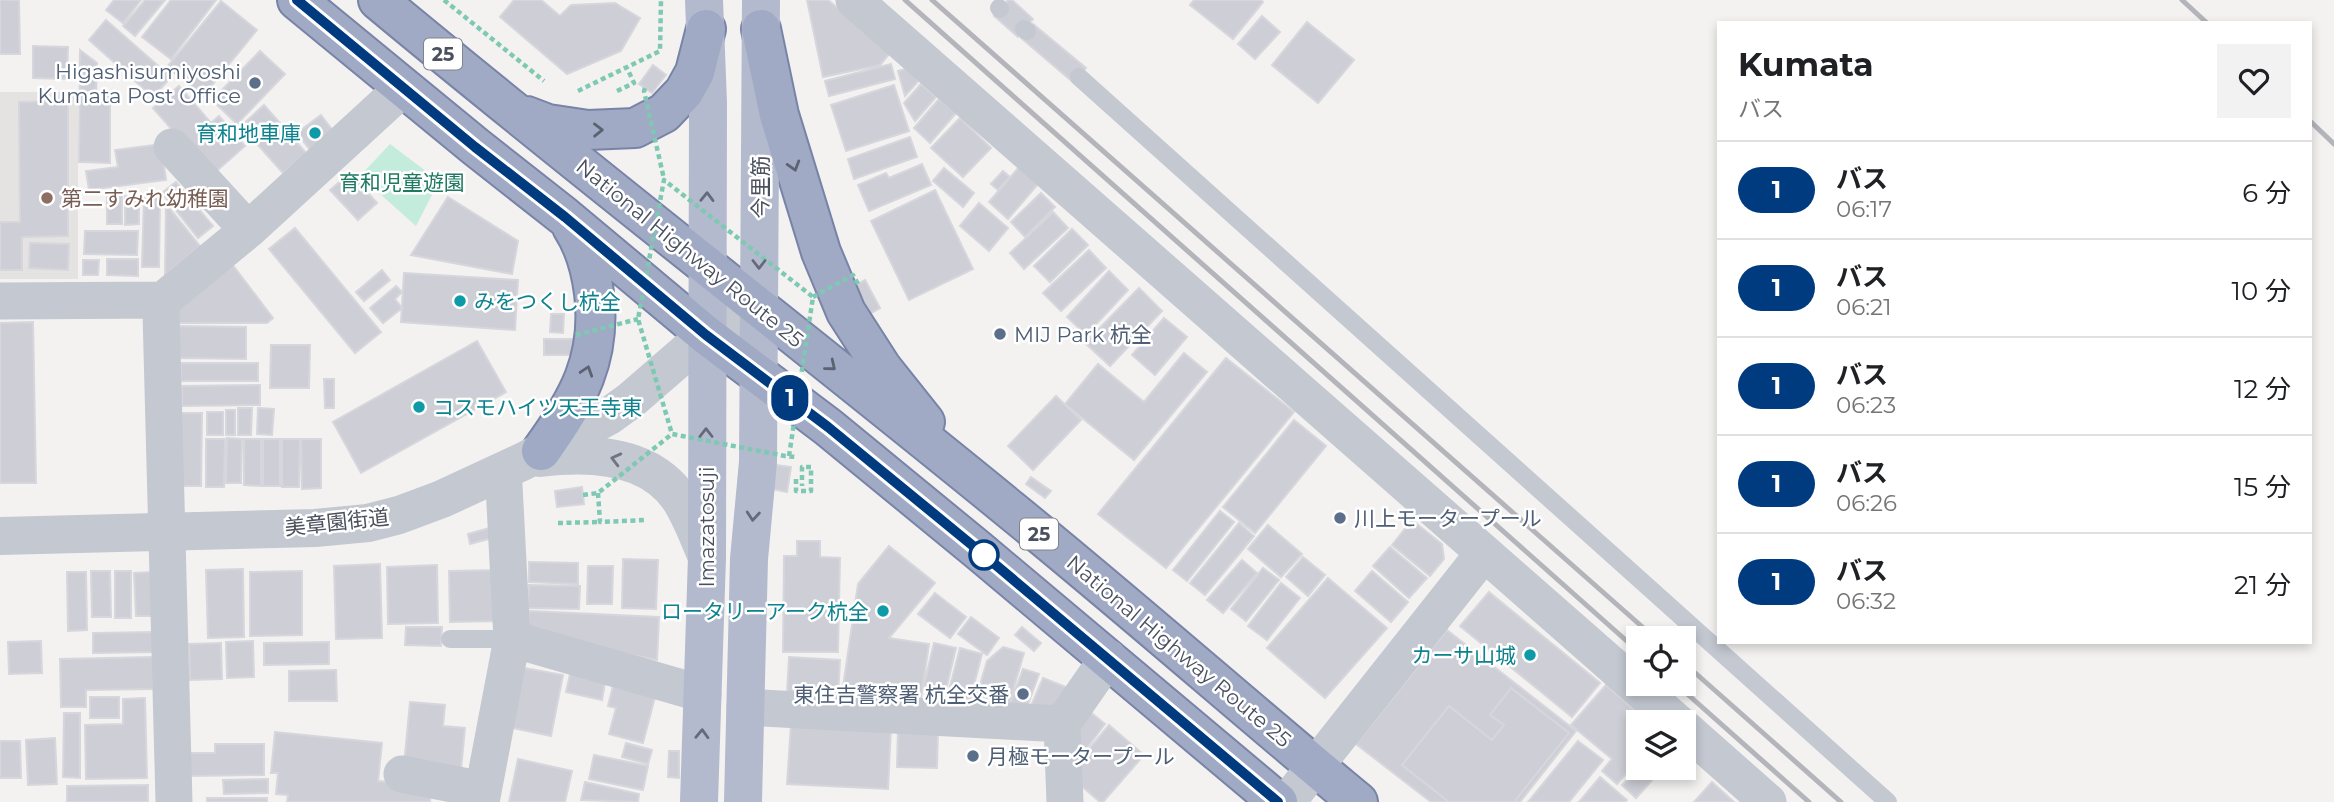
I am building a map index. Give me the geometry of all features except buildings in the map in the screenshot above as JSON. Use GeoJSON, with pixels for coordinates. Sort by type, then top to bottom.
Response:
{"type":"FeatureCollection","features":[{"type":"Feature","properties":{"kind":"highway","name":"25"},"geometry":{"type":"LineString","coordinates":[[297,0],[706,335],[839,436],[1278,802]]}},
{"type":"Feature","properties":{"kind":"highway","name":"National Highway Route 25"},"geometry":{"type":"LineString","coordinates":[[378,0],[509,109],[1013,512],[1358,802]]}},
{"type":"Feature","properties":{"kind":"highway"},"geometry":{"type":"LineString","coordinates":[[509,109],[548,124],[588,130],[635,128],[664,113],[684,92],[695,72],[705,14]]}},
{"type":"Feature","properties":{"kind":"highway"},"geometry":{"type":"LineString","coordinates":[[761,14],[779,116],[821,252],[846,312],[882,368],[932,430],[1013,512]]}},
{"type":"Feature","properties":{"kind":"highway"},"geometry":{"type":"LineString","coordinates":[[521,461],[565,418],[589,369],[596,338],[596,306],[586,255],[565,217]]}},
{"type":"Feature","properties":{"kind":"main road"},"geometry":{"type":"LineString","coordinates":[[705,14],[708,103],[706,335]]}},
{"type":"Feature","properties":{"kind":"main road","name":"今里筋"},"geometry":{"type":"LineString","coordinates":[[758,374],[761,14]]}},
{"type":"Feature","properties":{"kind":"main road","name":"Imazatosuji"},"geometry":{"type":"LineString","coordinates":[[699,802],[707,557],[706,335]]}},
{"type":"Feature","properties":{"kind":"main road","name":"Imazatosuji"},"geometry":{"type":"LineString","coordinates":[[743,802],[749,559],[758,463],[758,374]]}},
{"type":"Feature","properties":{"kind":"street"},"geometry":{"type":"LineString","coordinates":[[854,0],[1663,710]]}},
{"type":"Feature","properties":{"kind":"street"},"geometry":{"type":"LineString","coordinates":[[0,301],[163,300],[248,230],[403,88]]}},
{"type":"Feature","properties":{"kind":"street"},"geometry":{"type":"LineString","coordinates":[[173,147],[248,230]]}},
{"type":"Feature","properties":{"kind":"street"},"geometry":{"type":"LineString","coordinates":[[163,300],[161,313],[174,802]]}},
{"type":"Feature","properties":{"kind":"street","name":"美章園街道"},"geometry":{"type":"LineString","coordinates":[[0,536],[315,528],[368,523],[399,515],[442,499],[521,461],[620,408],[706,335],[759,308]]}},
{"type":"Feature","properties":{"kind":"street"},"geometry":{"type":"LineString","coordinates":[[402,775],[482,796],[512,639],[504,485],[521,461],[591,454],[617,458],[649,470],[678,496],[690,516],[707,557]]}},
{"type":"Feature","properties":{"kind":"street"},"geometry":{"type":"LineString","coordinates":[[1287,802],[1484,553]]}},
{"type":"Feature","properties":{"kind":"street"},"geometry":{"type":"LineString","coordinates":[[512,639],[703,694]]}},
{"type":"Feature","properties":{"kind":"street"},"geometry":{"type":"LineString","coordinates":[[1069,799],[1062,724],[1108,659]]}},
{"type":"Feature","properties":{"kind":"street"},"geometry":{"type":"LineString","coordinates":[[745,708],[1062,724]]}},
{"type":"Feature","properties":{"kind":"street"},"geometry":{"type":"LineString","coordinates":[[1696,739],[1768,802]]}},
{"type":"Feature","properties":{"kind":"lane"},"geometry":{"type":"LineString","coordinates":[[1079,77],[1888,802]]}},
{"type":"Feature","properties":{"kind":"lane"},"geometry":{"type":"LineString","coordinates":[[450,639],[512,639]]}},
{"type":"Feature","properties":{"kind":"path"},"geometry":{"type":"LineString","coordinates":[[444,0],[545,82]]}},
{"type":"Feature","properties":{"kind":"path"},"geometry":{"type":"LineString","coordinates":[[567,97],[660,51],[661,0]]}},
{"type":"Feature","properties":{"kind":"path"},"geometry":{"type":"LineString","coordinates":[[627,68],[634,83],[629,86]]}},
{"type":"Feature","properties":{"kind":"path"},"geometry":{"type":"LineString","coordinates":[[645,88],[664,180],[638,319],[673,434]]}},
{"type":"Feature","properties":{"kind":"path"},"geometry":{"type":"LineString","coordinates":[[664,180],[813,297]]}},
{"type":"Feature","properties":{"kind":"path"},"geometry":{"type":"LineString","coordinates":[[813,297],[853,275],[858,284]]}},
{"type":"Feature","properties":{"kind":"path"},"geometry":{"type":"LineString","coordinates":[[789,456],[813,297]]}},
{"type":"Feature","properties":{"kind":"path"},"geometry":{"type":"LineString","coordinates":[[576,335],[638,319]]}},
{"type":"Feature","properties":{"kind":"path"},"geometry":{"type":"LineString","coordinates":[[583,495],[598,493],[673,434],[796,457]]}},
{"type":"Feature","properties":{"kind":"path"},"geometry":{"type":"LineString","coordinates":[[796,491],[811,491],[811,467],[802,467],[802,486]]}},
{"type":"Feature","properties":{"kind":"path"},"geometry":{"type":"LineString","coordinates":[[598,493],[600,522]]}},
{"type":"Feature","properties":{"kind":"path"},"geometry":{"type":"LineString","coordinates":[[558,523],[645,520]]}},
{"type":"Feature","properties":{"kind":"shaded area"},"geometry":{"type":"Polygon","coordinates":[[[0,92],[78,92],[78,279],[0,279],[0,92]]]}},
{"type":"Feature","properties":{"kind":"green space","name":"育和児童遊園"},"geometry":{"type":"Polygon","coordinates":[[[390,144],[439,181],[416,226],[360,176],[390,144]]]}},
{"type":"Feature","properties":{"kind":"railway"},"geometry":{"type":"LineString","coordinates":[[905,0],[1626,640]]}},
{"type":"Feature","properties":{"kind":"railway"},"geometry":{"type":"LineString","coordinates":[[932,0],[1641,626]]}},
{"type":"Feature","properties":{"kind":"railway"},"geometry":{"type":"LineString","coordinates":[[2182,0],[2205,21]]}},
{"type":"Feature","properties":{"kind":"railway"},"geometry":{"type":"LineString","coordinates":[[2312,123],[2334,144]]}},
{"type":"Feature","properties":{"kind":"railway"},"geometry":{"type":"LineString","coordinates":[[1696,674],[1841,802]]}},
{"type":"Feature","properties":{"kind":"railway"},"geometry":{"type":"LineString","coordinates":[[1690,696],[1809,802]]}},
{"type":"Feature","properties":{"kind":"bus line","name":"1"},"geometry":{"type":"LineString","coordinates":[[297,0],[706,335],[828,427],[1278,802]]}},
{"type":"Feature","properties":{"kind":"place","name":"Higashisumiyoshi Kumata Post Office"},"geometry":{"type":"Point","coordinates":[255,83]}},
{"type":"Feature","properties":{"kind":"place","name":"育和地車庫"},"geometry":{"type":"Point","coordinates":[315,133]}},
{"type":"Feature","properties":{"kind":"place","name":"第二すみれ幼稚園"},"geometry":{"type":"Point","coordinates":[47,198]}},
{"type":"Feature","properties":{"kind":"place","name":"みをつくし杭全"},"geometry":{"type":"Point","coordinates":[460,301]}},
{"type":"Feature","properties":{"kind":"place","name":"MIJ Park 杭全"},"geometry":{"type":"Point","coordinates":[1000,334]}},
{"type":"Feature","properties":{"kind":"place","name":"コスモハイツ天王寺東"},"geometry":{"type":"Point","coordinates":[419,407]}},
{"type":"Feature","properties":{"kind":"place","name":"川上モータープール"},"geometry":{"type":"Point","coordinates":[1340,518]}},
{"type":"Feature","properties":{"kind":"place","name":"ロータリーアーク杭全"},"geometry":{"type":"Point","coordinates":[883,611]}},
{"type":"Feature","properties":{"kind":"place","name":"カーサ山城"},"geometry":{"type":"Point","coordinates":[1530,655]}},
{"type":"Feature","properties":{"kind":"place","name":"東住吉警察署 杭全交番"},"geometry":{"type":"Point","coordinates":[1023,694]}},
{"type":"Feature","properties":{"kind":"place","name":"月極モータープール"},"geometry":{"type":"Point","coordinates":[973,756]}}]}
